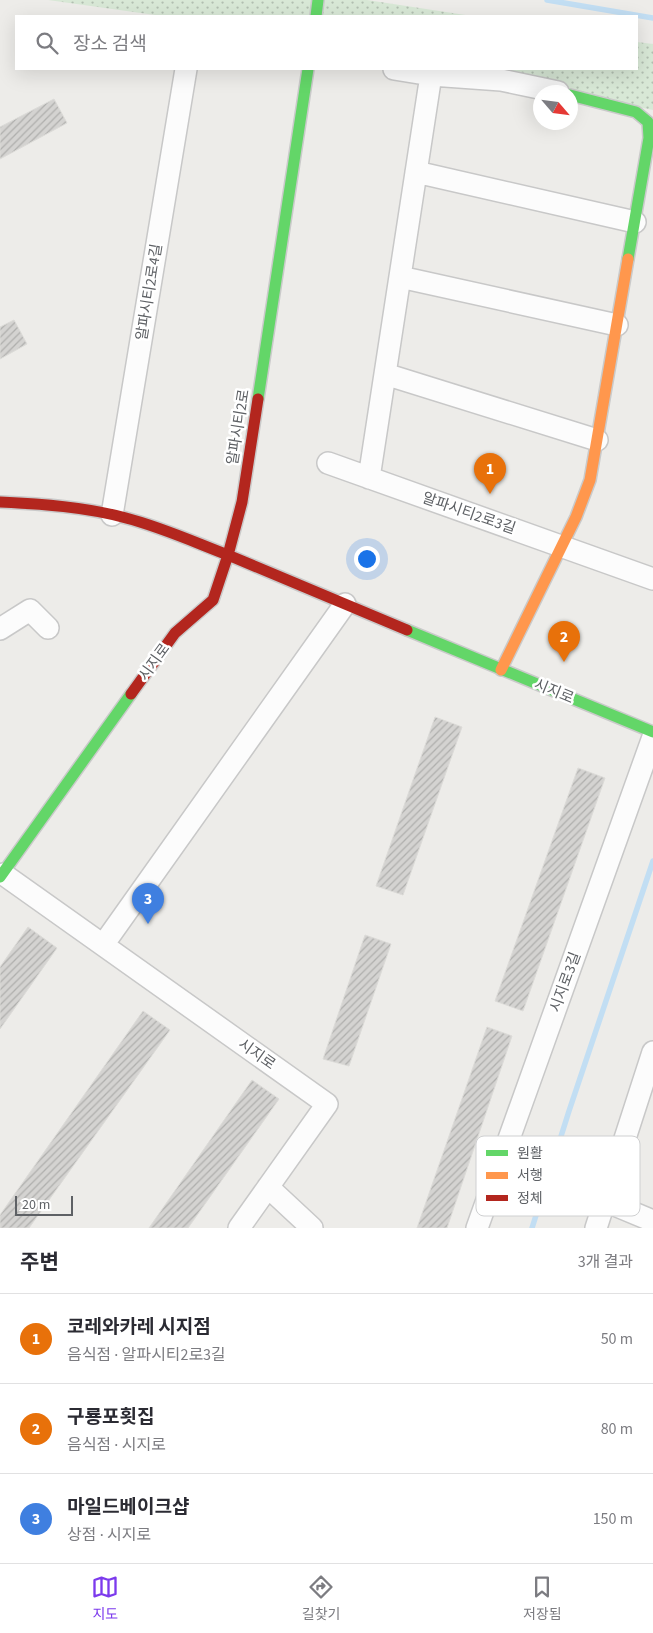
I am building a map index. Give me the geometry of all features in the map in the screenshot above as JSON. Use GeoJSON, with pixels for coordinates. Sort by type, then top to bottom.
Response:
{"type":"FeatureCollection","features":[{"type":"Feature","properties":{"kind":"street"},"geometry":{"type":"LineString","coordinates":[[316,15],[318,0]]}},
{"type":"Feature","properties":{"kind":"street","name":"알파시티2로4길"},"geometry":{"type":"LineString","coordinates":[[112,515],[186,70]]}},
{"type":"Feature","properties":{"kind":"street","name":"알파시티2로"},"geometry":{"type":"LineString","coordinates":[[228,555],[242,502],[308,70]]}},
{"type":"Feature","properties":{"kind":"street"},"geometry":{"type":"LineString","coordinates":[[400,70],[431,75],[501,80],[533,87]]}},
{"type":"Feature","properties":{"kind":"street"},"geometry":{"type":"LineString","coordinates":[[369,478],[431,75]]}},
{"type":"Feature","properties":{"kind":"street"},"geometry":{"type":"LineString","coordinates":[[501,670],[563,546],[590,480],[650,138],[648,122],[636,112],[578,97]]}},
{"type":"Feature","properties":{"kind":"street"},"geometry":{"type":"LineString","coordinates":[[416,172],[635,222]]}},
{"type":"Feature","properties":{"kind":"street"},"geometry":{"type":"LineString","coordinates":[[400,277],[617,324]]}},
{"type":"Feature","properties":{"kind":"street"},"geometry":{"type":"LineString","coordinates":[[385,374],[597,440]]}},
{"type":"Feature","properties":{"kind":"street","name":"알파시티2로3길"},"geometry":{"type":"LineString","coordinates":[[328,463],[563,546]]}},
{"type":"Feature","properties":{"kind":"street"},"geometry":{"type":"LineString","coordinates":[[0,502],[48,504],[112,515],[155,528],[228,555]]}},
{"type":"Feature","properties":{"kind":"street"},"geometry":{"type":"LineString","coordinates":[[563,546],[653,578]]}},
{"type":"Feature","properties":{"kind":"street","name":"시지로"},"geometry":{"type":"LineString","coordinates":[[268,1187],[327,1104],[103,945],[1,876],[175,633],[213,600],[228,555],[653,732]]}},
{"type":"Feature","properties":{"kind":"street"},"geometry":{"type":"LineString","coordinates":[[103,945],[345,604]]}},
{"type":"Feature","properties":{"kind":"street"},"geometry":{"type":"LineString","coordinates":[[0,629],[30,610],[48,628]]}},
{"type":"Feature","properties":{"kind":"street","name":"시지로3길"},"geometry":{"type":"LineString","coordinates":[[510,1136],[653,737]]}},
{"type":"Feature","properties":{"kind":"street"},"geometry":{"type":"LineString","coordinates":[[626,1136],[653,1052]]}},
{"type":"Feature","properties":{"kind":"street"},"geometry":{"type":"LineString","coordinates":[[239,1228],[268,1187],[312,1228]]}},
{"type":"Feature","properties":{"kind":"street"},"geometry":{"type":"LineString","coordinates":[[640,1215],[653,1221]]}},
{"type":"Feature","properties":{"kind":"street","name":"시지로3길"},"geometry":{"type":"LineString","coordinates":[[477,1228],[481,1216]]}},
{"type":"Feature","properties":{"kind":"street"},"geometry":{"type":"LineString","coordinates":[[596,1228],[600,1216]]}},
{"type":"Feature","properties":{"kind":"green space"},"geometry":{"type":"Polygon","coordinates":[[[48,0],[367,0],[465,15],[155,15],[48,0]]]}},
{"type":"Feature","properties":{"kind":"green space"},"geometry":{"type":"Polygon","coordinates":[[[638,42],[653,44],[653,110],[578,96],[578,85],[533,85],[533,87],[445,70],[638,70],[638,42]]]}},
{"type":"Feature","properties":{"kind":"building"},"geometry":{"type":"Polygon","coordinates":[[[54,99],[67,123],[0,159],[0,127],[54,99]]]}},
{"type":"Feature","properties":{"kind":"building"},"geometry":{"type":"Polygon","coordinates":[[[14,320],[27,344],[0,359],[0,327],[14,320]]]}},
{"type":"Feature","properties":{"kind":"building"},"geometry":{"type":"Polygon","coordinates":[[[435,717],[462,727],[403,895],[376,886],[435,717]]]}},
{"type":"Feature","properties":{"kind":"building"},"geometry":{"type":"Polygon","coordinates":[[[578,768],[605,778],[523,1011],[495,1001],[578,768]]]}},
{"type":"Feature","properties":{"kind":"building"},"geometry":{"type":"Polygon","coordinates":[[[28,927],[57,948],[0,1029],[0,967],[28,927]]]}},
{"type":"Feature","properties":{"kind":"building"},"geometry":{"type":"Polygon","coordinates":[[[365,935],[391,944],[349,1066],[323,1059],[365,935]]]}},
{"type":"Feature","properties":{"kind":"building"},"geometry":{"type":"Polygon","coordinates":[[[143,1011],[170,1030],[29,1228],[0,1228],[0,1215],[143,1011]]]}},
{"type":"Feature","properties":{"kind":"building"},"geometry":{"type":"Polygon","coordinates":[[[487,1027],[512,1036],[478,1136],[476,1136],[476,1142],[447,1228],[417,1228],[487,1027]]]}},
{"type":"Feature","properties":{"kind":"building"},"geometry":{"type":"Polygon","coordinates":[[[252,1080],[279,1099],[188,1228],[149,1228],[252,1080]]]}},
{"type":"Feature","properties":{"kind":"waterway"},"geometry":{"type":"LineString","coordinates":[[547,0],[635,15]]}},
{"type":"Feature","properties":{"kind":"waterway"},"geometry":{"type":"LineString","coordinates":[[638,15],[653,18]]}},
{"type":"Feature","properties":{"kind":"waterway"},"geometry":{"type":"LineString","coordinates":[[561,1136],[653,861]]}},
{"type":"Feature","properties":{"kind":"waterway"},"geometry":{"type":"LineString","coordinates":[[532,1228],[536,1216]]}},
{"type":"Feature","properties":{"kind":"traffic: fast"},"geometry":{"type":"LineString","coordinates":[[316,15],[318,0]]}},
{"type":"Feature","properties":{"kind":"traffic: fast"},"geometry":{"type":"LineString","coordinates":[[258,399],[308,70]]}},
{"type":"Feature","properties":{"kind":"traffic: fast"},"geometry":{"type":"LineString","coordinates":[[578,97],[636,112],[648,122],[649,138],[628,259]]}},
{"type":"Feature","properties":{"kind":"traffic: fast"},"geometry":{"type":"LineString","coordinates":[[407,630],[653,732]]}},
{"type":"Feature","properties":{"kind":"traffic: fast"},"geometry":{"type":"LineString","coordinates":[[0,877],[131,694]]}},
{"type":"Feature","properties":{"kind":"traffic: slow"},"geometry":{"type":"LineString","coordinates":[[501,670],[576,517],[590,480],[628,259]]}},
{"type":"Feature","properties":{"kind":"traffic: jam"},"geometry":{"type":"LineString","coordinates":[[0,502],[64,507],[111,514],[152,526],[228,555],[242,502],[258,399]]}},
{"type":"Feature","properties":{"kind":"traffic: jam"},"geometry":{"type":"LineString","coordinates":[[131,694],[175,633],[213,600],[228,555],[407,630]]}},
{"type":"Feature","properties":{"kind":"place","name":"코레와카레 시지점"},"geometry":{"type":"Point","coordinates":[490,494]}},
{"type":"Feature","properties":{"kind":"place","name":"구룡포횟집"},"geometry":{"type":"Point","coordinates":[564,662]}},
{"type":"Feature","properties":{"kind":"place","name":"마일드베이크샵"},"geometry":{"type":"Point","coordinates":[148,924]}}]}
